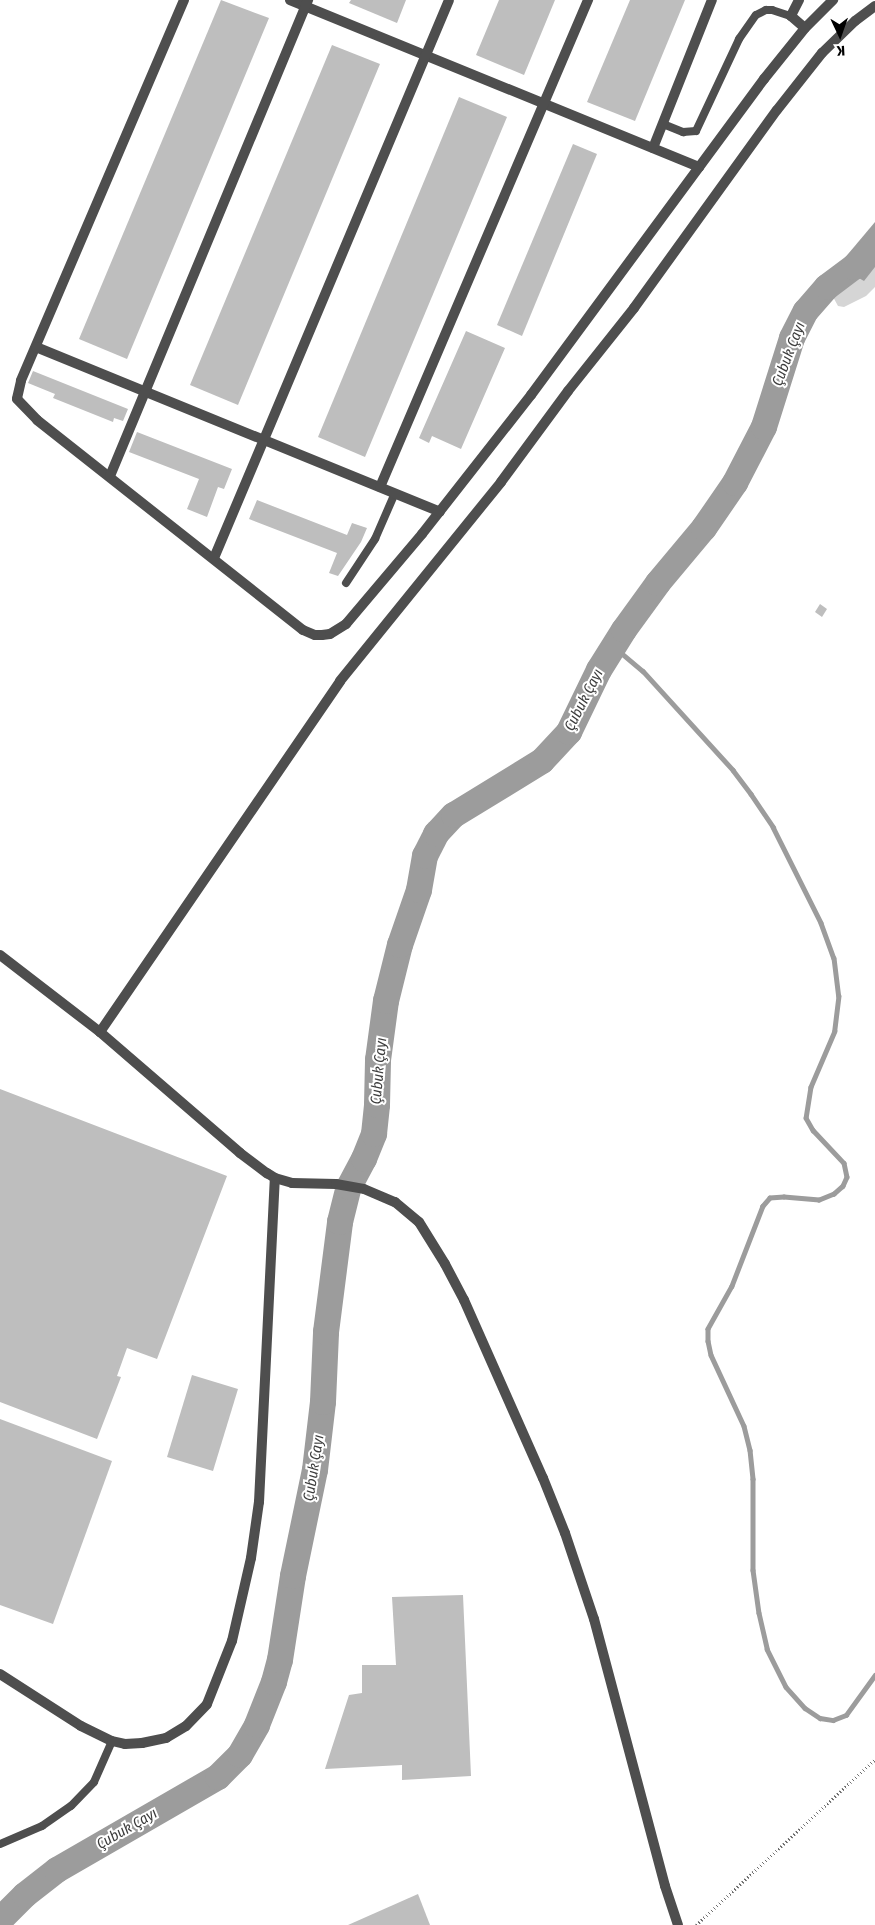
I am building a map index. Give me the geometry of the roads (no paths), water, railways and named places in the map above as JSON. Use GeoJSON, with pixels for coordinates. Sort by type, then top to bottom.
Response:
{"type":"FeatureCollection","features":[{"type":"Feature","properties":{"kind":"street"},"geometry":{"type":"LineString","coordinates":[[184,0],[36,347],[18,391],[19,403],[303,630],[315,635],[330,634],[346,624],[440,512],[531,395],[764,79],[806,28],[833,0]]}},
{"type":"Feature","properties":{"kind":"street"},"geometry":{"type":"LineString","coordinates":[[290,0],[307,3],[426,56],[699,167]]}},
{"type":"Feature","properties":{"kind":"street"},"geometry":{"type":"LineString","coordinates":[[214,558],[449,0]]}},
{"type":"Feature","properties":{"kind":"street"},"geometry":{"type":"LineString","coordinates":[[380,487],[588,0]]}},
{"type":"Feature","properties":{"kind":"street"},"geometry":{"type":"LineString","coordinates":[[653,148],[712,0]]}},
{"type":"Feature","properties":{"kind":"street"},"geometry":{"type":"LineString","coordinates":[[799,0],[791,16],[806,28]]}},
{"type":"Feature","properties":{"kind":"street"},"geometry":{"type":"LineString","coordinates":[[110,476],[307,3]]}},
{"type":"Feature","properties":{"kind":"street"},"geometry":{"type":"LineString","coordinates":[[100,1032],[340,681],[500,482],[568,391],[634,308],[776,110],[827,48],[855,21],[875,6]]}},
{"type":"Feature","properties":{"kind":"street"},"geometry":{"type":"LineString","coordinates":[[36,347],[440,512]]}},
{"type":"Feature","properties":{"kind":"street"},"geometry":{"type":"LineString","coordinates":[[0,955],[100,1032],[240,1152],[276,1178],[292,1183],[336,1184],[364,1189],[390,1199],[419,1222],[464,1300],[543,1478],[565,1533],[594,1619],[665,1886],[678,1925]]}},
{"type":"Feature","properties":{"kind":"street"},"geometry":{"type":"LineString","coordinates":[[0,1674],[81,1726],[125,1744],[142,1744],[166,1738],[186,1726],[207,1704],[232,1641],[251,1558],[259,1502],[276,1178]]}},
{"type":"Feature","properties":{"kind":"lane"},"geometry":{"type":"LineString","coordinates":[[662,124],[683,132],[696,131],[740,39],[756,15],[766,10],[772,10],[791,16]]}},
{"type":"Feature","properties":{"kind":"lane"},"geometry":{"type":"LineString","coordinates":[[346,583],[375,539],[395,494]]}},
{"type":"Feature","properties":{"kind":"lane"},"geometry":{"type":"LineString","coordinates":[[0,1844],[42,1826],[71,1806],[94,1782],[112,1740]]}},
{"type":"Feature","properties":{"kind":"waterway","name":"Çubuk Çayı"},"geometry":{"type":"LineString","coordinates":[[0,1920],[25,1895],[57,1870],[218,1777],[240,1755],[257,1725],[274,1682],[280,1660],[293,1576],[315,1470],[323,1402],[326,1332],[340,1222],[349,1187],[364,1159],[374,1134],[378,1060],[386,1001],[400,945],[419,890],[425,856],[436,834],[454,815],[542,761],[569,732],[599,670],[624,630],[658,583],[704,528],[735,483],[764,427],[792,338],[806,311],[827,287],[854,267],[875,245]]}},
{"type":"Feature","properties":{"kind":"waterway"},"geometry":{"type":"LineString","coordinates":[[613,646],[643,671],[733,770],[751,794],[773,827],[821,923],[834,958],[839,996],[835,1031],[811,1087],[806,1118],[813,1130],[844,1163],[847,1177],[843,1186],[834,1194],[819,1200],[784,1197],[770,1198],[763,1206],[732,1286],[708,1329],[708,1341],[711,1355],[744,1426],[750,1450],[753,1479],[753,1570],[759,1613],[767,1649],[786,1687],[805,1708],[820,1718],[833,1720],[846,1715],[875,1675]]}}]}
